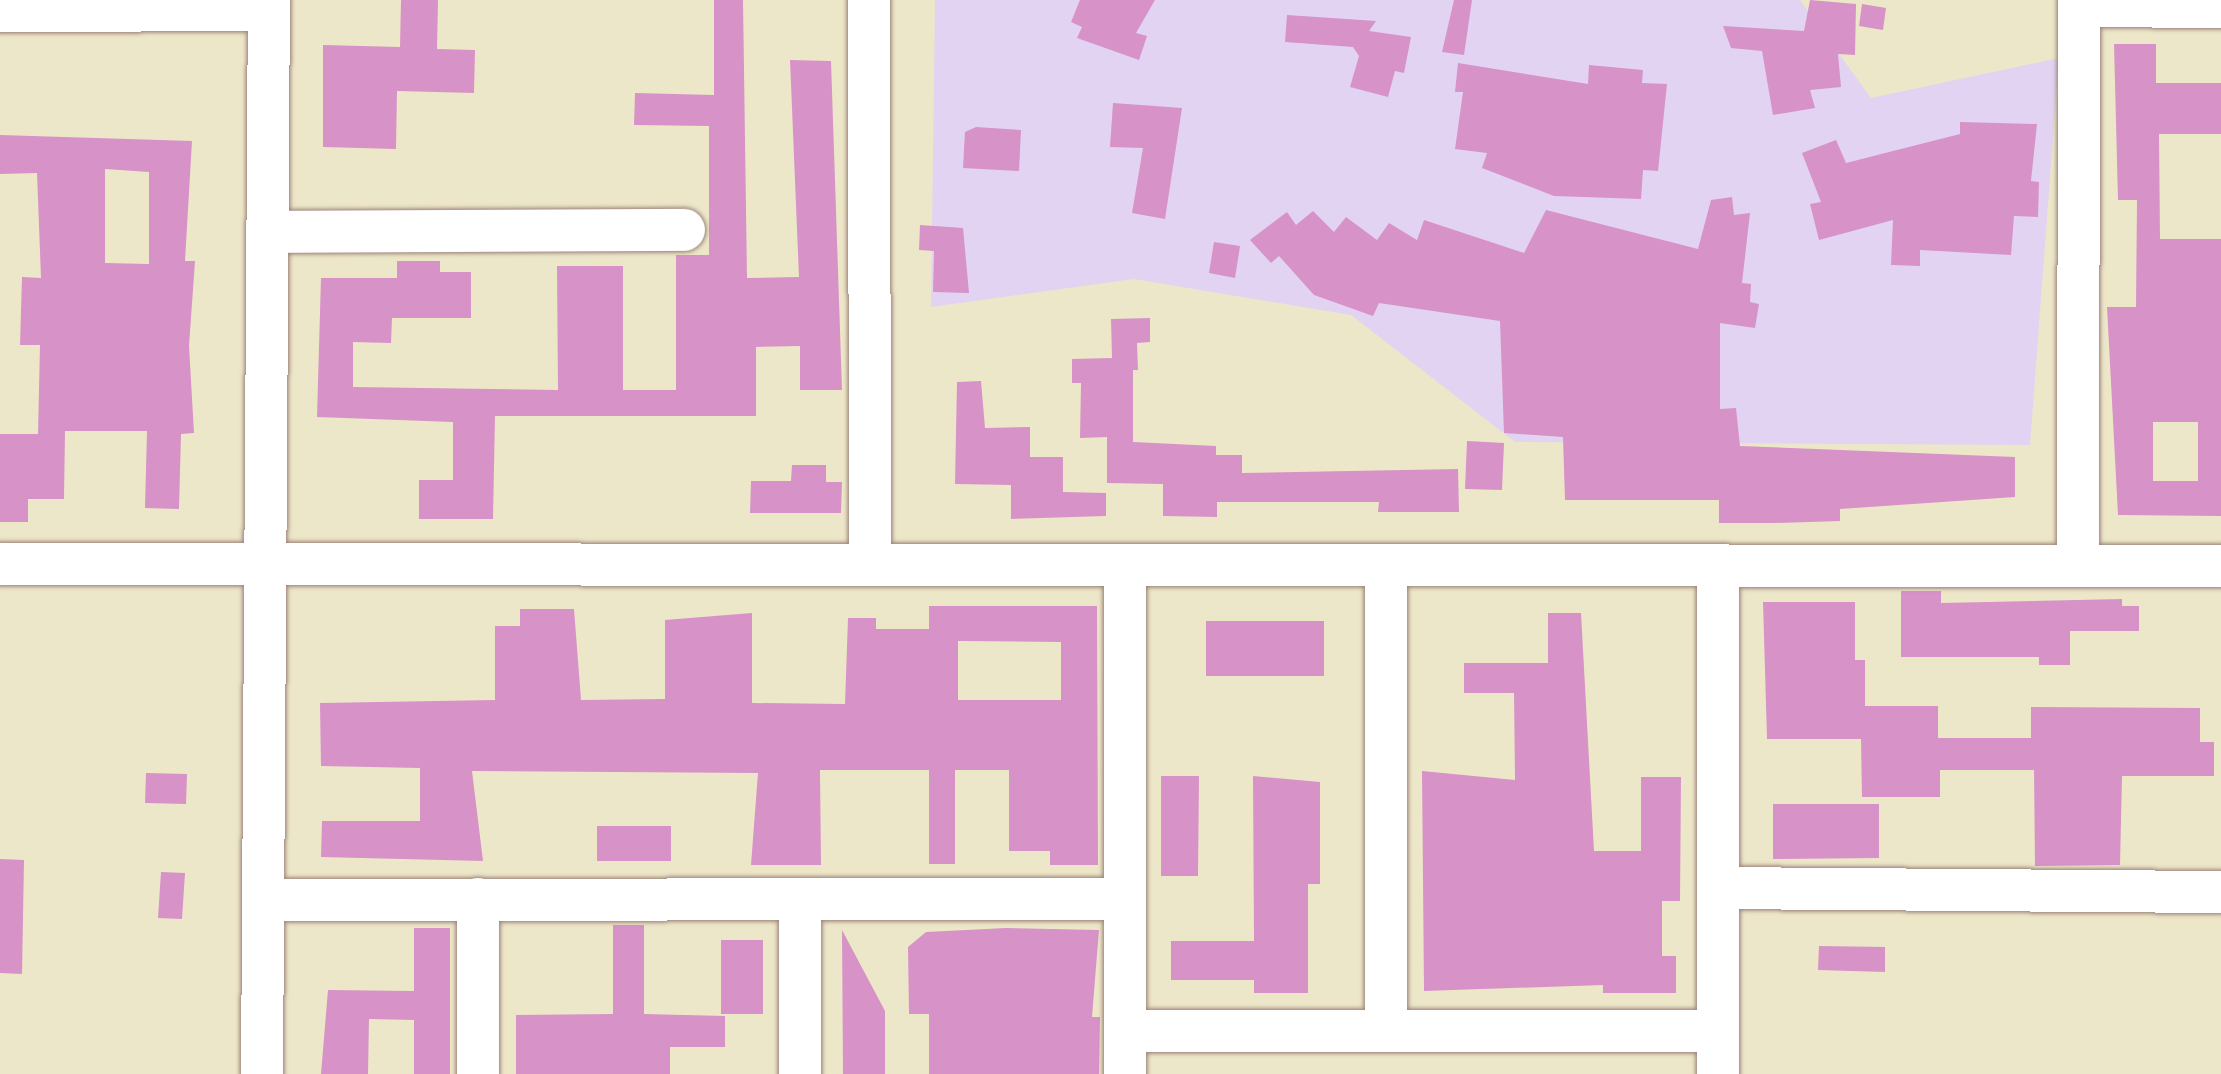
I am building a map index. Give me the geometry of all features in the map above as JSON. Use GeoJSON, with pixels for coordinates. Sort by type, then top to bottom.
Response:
{"type":"FeatureCollection","features":[{"type":"Feature","properties":{"kind":"street"},"geometry":{"type":"LineString","coordinates":[[869,0],[870,565]]}},
{"type":"Feature","properties":{"kind":"street"},"geometry":{"type":"LineString","coordinates":[[2078,566],[2079,3],[2221,7]]}},
{"type":"Feature","properties":{"kind":"street"},"geometry":{"type":"LineString","coordinates":[[0,11],[269,5],[261,562],[266,900],[262,1074]]}},
{"type":"Feature","properties":{"kind":"street"},"geometry":{"type":"LineString","coordinates":[[267,232],[684,230]]}},
{"type":"Feature","properties":{"kind":"street"},"geometry":{"type":"LineString","coordinates":[[0,564],[2221,566]]}},
{"type":"Feature","properties":{"kind":"street"},"geometry":{"type":"LineString","coordinates":[[1125,566],[1125,1074]]}},
{"type":"Feature","properties":{"kind":"street"},"geometry":{"type":"LineString","coordinates":[[1386,566],[1386,1031]]}},
{"type":"Feature","properties":{"kind":"street"},"geometry":{"type":"LineString","coordinates":[[1718,566],[1718,1074]]}},
{"type":"Feature","properties":{"kind":"street"},"geometry":{"type":"LineString","coordinates":[[1718,888],[2221,892]]}},
{"type":"Feature","properties":{"kind":"street"},"geometry":{"type":"LineString","coordinates":[[478,899],[478,1074]]}},
{"type":"Feature","properties":{"kind":"street"},"geometry":{"type":"LineString","coordinates":[[800,899],[800,1074]]}},
{"type":"Feature","properties":{"kind":"street"},"geometry":{"type":"LineString","coordinates":[[266,900],[1125,899]]}},
{"type":"Feature","properties":{"kind":"street"},"geometry":{"type":"LineString","coordinates":[[1125,1031],[1718,1031]]}},
{"type":"Feature","properties":{"kind":"shaded area"},"geometry":{"type":"Polygon","coordinates":[[[935,0],[1800,0],[1871,98],[2059,58],[2030,445],[1515,442],[1351,315],[1134,279],[931,307],[935,0]]]}},
{"type":"Feature","properties":{"kind":"building"},"geometry":{"type":"Polygon","coordinates":[[[401,0],[438,0],[437,49],[475,50],[474,93],[397,91],[396,149],[323,147],[323,45],[400,47],[401,0]]]}},
{"type":"Feature","properties":{"kind":"building"},"geometry":{"type":"Polygon","coordinates":[[[714,0],[743,0],[747,278],[799,277],[790,60],[831,61],[842,390],[800,390],[800,346],[756,347],[756,416],[495,416],[493,519],[419,519],[419,480],[453,480],[453,422],[317,417],[321,278],[397,278],[397,261],[440,261],[440,272],[471,272],[471,318],[392,318],[391,343],[353,342],[353,387],[558,390],[557,266],[623,266],[623,390],[676,390],[676,255],[709,255],[709,126],[634,125],[635,93],[714,95],[714,0]]]}},
{"type":"Feature","properties":{"kind":"building"},"geometry":{"type":"Polygon","coordinates":[[[1080,0],[1155,0],[1136,33],[1147,36],[1139,60],[1077,38],[1082,27],[1071,22],[1080,0]]]}},
{"type":"Feature","properties":{"kind":"building"},"geometry":{"type":"Polygon","coordinates":[[[1454,0],[1472,0],[1464,55],[1442,52],[1454,0]]]}},
{"type":"Feature","properties":{"kind":"building"},"geometry":{"type":"Polygon","coordinates":[[[1810,0],[1856,4],[1855,55],[1838,54],[1841,87],[1810,90],[1815,108],[1773,115],[1762,51],[1731,48],[1723,26],[1804,31],[1810,0]]]}},
{"type":"Feature","properties":{"kind":"building"},"geometry":{"type":"Polygon","coordinates":[[[1862,4],[1886,8],[1883,30],[1859,26],[1862,4]]]}},
{"type":"Feature","properties":{"kind":"building"},"geometry":{"type":"Polygon","coordinates":[[[1287,15],[1376,21],[1369,31],[1411,37],[1404,73],[1395,71],[1388,97],[1350,87],[1359,56],[1353,47],[1285,42],[1287,15]]]}},
{"type":"Feature","properties":{"kind":"building"},"geometry":{"type":"Polygon","coordinates":[[[2114,44],[2156,44],[2156,83],[2221,83],[2221,134],[2159,134],[2160,239],[2221,239],[2221,516],[2118,515],[2107,307],[2136,307],[2137,200],[2118,200],[2114,44]],[[2153,422],[2153,481],[2198,481],[2198,422],[2153,422]]]}},
{"type":"Feature","properties":{"kind":"building"},"geometry":{"type":"Polygon","coordinates":[[[1458,63],[1588,84],[1589,65],[1643,70],[1642,83],[1667,84],[1658,171],[1643,170],[1641,199],[1554,196],[1482,168],[1487,153],[1455,149],[1463,92],[1455,92],[1458,63]]]}},
{"type":"Feature","properties":{"kind":"building"},"geometry":{"type":"Polygon","coordinates":[[[1113,103],[1182,108],[1165,219],[1132,213],[1143,148],[1110,147],[1113,103]]]}},
{"type":"Feature","properties":{"kind":"building"},"geometry":{"type":"Polygon","coordinates":[[[1960,122],[2037,124],[2031,181],[2039,182],[2038,217],[2014,216],[2011,255],[1920,250],[1920,266],[1891,265],[1893,220],[1819,240],[1810,204],[1821,202],[1802,153],[1836,140],[1846,163],[1960,134],[1960,122]]]}},
{"type":"Feature","properties":{"kind":"building"},"geometry":{"type":"Polygon","coordinates":[[[976,127],[1021,130],[1019,171],[963,168],[965,132],[976,127]]]}},
{"type":"Feature","properties":{"kind":"building"},"geometry":{"type":"Polygon","coordinates":[[[0,135],[192,141],[185,261],[195,261],[189,346],[194,433],[181,434],[179,509],[145,508],[147,431],[65,431],[64,499],[28,499],[28,522],[0,522],[0,434],[38,434],[40,345],[20,345],[22,277],[41,278],[37,173],[0,174],[0,135]],[[105,169],[105,263],[149,264],[149,172],[105,169]]]}},
{"type":"Feature","properties":{"kind":"building"},"geometry":{"type":"Polygon","coordinates":[[[1732,197],[1734,215],[1750,213],[1742,283],[1751,284],[1750,302],[1759,304],[1755,328],[1720,323],[1720,409],[1736,408],[1740,446],[2015,457],[2015,497],[1840,509],[1840,521],[1774,523],[1719,523],[1719,500],[1565,500],[1563,437],[1504,433],[1500,321],[1379,303],[1373,316],[1314,295],[1279,256],[1271,263],[1250,240],[1287,212],[1296,225],[1313,211],[1334,232],[1346,217],[1377,240],[1389,223],[1417,240],[1424,220],[1524,253],[1546,210],[1698,249],[1711,200],[1732,197]]]}},
{"type":"Feature","properties":{"kind":"building"},"geometry":{"type":"Polygon","coordinates":[[[920,225],[963,228],[969,293],[933,292],[934,251],[919,250],[920,225]]]}},
{"type":"Feature","properties":{"kind":"building"},"geometry":{"type":"Polygon","coordinates":[[[1214,242],[1240,246],[1235,278],[1209,273],[1214,242]]]}},
{"type":"Feature","properties":{"kind":"building"},"geometry":{"type":"Polygon","coordinates":[[[1150,318],[1150,342],[1137,343],[1138,370],[1133,370],[1133,442],[1216,446],[1216,455],[1242,455],[1242,473],[1458,469],[1459,512],[1378,512],[1379,502],[1217,502],[1217,517],[1163,516],[1163,484],[1107,483],[1107,437],[1080,438],[1081,383],[1072,383],[1072,359],[1112,358],[1111,319],[1150,318]]]}},
{"type":"Feature","properties":{"kind":"building"},"geometry":{"type":"Polygon","coordinates":[[[981,381],[985,428],[1030,427],[1030,457],[1063,457],[1063,492],[1106,493],[1106,516],[1011,519],[1011,485],[955,484],[957,382],[981,381]]]}},
{"type":"Feature","properties":{"kind":"building"},"geometry":{"type":"Polygon","coordinates":[[[1467,441],[1504,443],[1502,490],[1465,489],[1467,441]]]}},
{"type":"Feature","properties":{"kind":"building"},"geometry":{"type":"Polygon","coordinates":[[[792,465],[826,465],[826,482],[842,482],[841,513],[750,513],[751,481],[791,481],[792,465]]]}},
{"type":"Feature","properties":{"kind":"building"},"geometry":{"type":"Polygon","coordinates":[[[1901,591],[1941,591],[1941,603],[2122,599],[2122,606],[2139,606],[2139,631],[2070,631],[2070,665],[2039,665],[2039,657],[1901,657],[1901,591]]]}},
{"type":"Feature","properties":{"kind":"building"},"geometry":{"type":"Polygon","coordinates":[[[1763,602],[1855,602],[1855,660],[1865,660],[1865,706],[1938,706],[1938,738],[2031,738],[2031,707],[2200,708],[2200,742],[2214,742],[2214,776],[2122,776],[2120,865],[2035,866],[2034,770],[1940,770],[1940,797],[1862,797],[1861,739],[1767,739],[1763,602]]]}},
{"type":"Feature","properties":{"kind":"building"},"geometry":{"type":"Polygon","coordinates":[[[929,606],[1097,606],[1098,865],[1050,865],[1050,851],[1009,851],[1009,770],[955,770],[955,864],[929,864],[929,770],[820,770],[821,865],[751,865],[758,773],[472,771],[483,861],[321,857],[322,821],[420,821],[420,768],[321,766],[320,703],[495,700],[495,626],[520,626],[520,609],[574,609],[581,700],[665,699],[665,620],[752,613],[752,703],[845,704],[848,618],[876,618],[876,629],[929,629],[929,606]],[[958,641],[958,700],[1061,700],[1061,642],[958,641]]]}},
{"type":"Feature","properties":{"kind":"building"},"geometry":{"type":"Polygon","coordinates":[[[1548,613],[1581,613],[1594,851],[1641,851],[1641,777],[1681,777],[1680,901],[1662,901],[1662,956],[1676,956],[1676,993],[1603,993],[1603,985],[1424,991],[1422,771],[1515,780],[1514,693],[1464,693],[1464,663],[1548,663],[1548,613]]]}},
{"type":"Feature","properties":{"kind":"building"},"geometry":{"type":"Polygon","coordinates":[[[1206,621],[1324,621],[1324,676],[1206,676],[1206,621]]]}},
{"type":"Feature","properties":{"kind":"building"},"geometry":{"type":"Polygon","coordinates":[[[146,773],[187,774],[186,804],[145,803],[146,773]]]}},
{"type":"Feature","properties":{"kind":"building"},"geometry":{"type":"Polygon","coordinates":[[[1161,776],[1199,776],[1198,876],[1161,876],[1161,776]]]}},
{"type":"Feature","properties":{"kind":"building"},"geometry":{"type":"Polygon","coordinates":[[[1253,776],[1320,782],[1320,884],[1308,884],[1308,993],[1254,993],[1254,980],[1171,980],[1171,941],[1254,941],[1253,776]]]}},
{"type":"Feature","properties":{"kind":"building"},"geometry":{"type":"Polygon","coordinates":[[[1773,804],[1879,804],[1879,858],[1773,859],[1773,804]]]}},
{"type":"Feature","properties":{"kind":"building"},"geometry":{"type":"Polygon","coordinates":[[[597,826],[671,826],[671,861],[597,861],[597,826]]]}},
{"type":"Feature","properties":{"kind":"building"},"geometry":{"type":"Polygon","coordinates":[[[0,859],[24,860],[22,974],[0,973],[0,859]]]}},
{"type":"Feature","properties":{"kind":"building"},"geometry":{"type":"Polygon","coordinates":[[[161,872],[185,873],[182,919],[158,918],[161,872]]]}},
{"type":"Feature","properties":{"kind":"building"},"geometry":{"type":"Polygon","coordinates":[[[613,925],[644,925],[644,1014],[725,1016],[725,1047],[670,1047],[670,1074],[516,1074],[516,1015],[613,1014],[613,925]]]}},
{"type":"Feature","properties":{"kind":"building"},"geometry":{"type":"Polygon","coordinates":[[[414,928],[450,928],[450,1074],[414,1074],[414,1020],[369,1019],[368,1074],[321,1074],[328,990],[414,991],[414,928]]]}},
{"type":"Feature","properties":{"kind":"building"},"geometry":{"type":"Polygon","coordinates":[[[1006,928],[1099,930],[1092,1017],[1100,1017],[1099,1074],[929,1074],[929,1014],[909,1014],[908,947],[926,932],[1006,928]]]}},
{"type":"Feature","properties":{"kind":"building"},"geometry":{"type":"Polygon","coordinates":[[[842,930],[885,1011],[885,1074],[843,1074],[842,930]]]}},
{"type":"Feature","properties":{"kind":"building"},"geometry":{"type":"Polygon","coordinates":[[[721,940],[763,940],[763,1014],[721,1014],[721,940]]]}},
{"type":"Feature","properties":{"kind":"building"},"geometry":{"type":"Polygon","coordinates":[[[1819,946],[1885,947],[1885,972],[1818,970],[1819,946]]]}}]}
